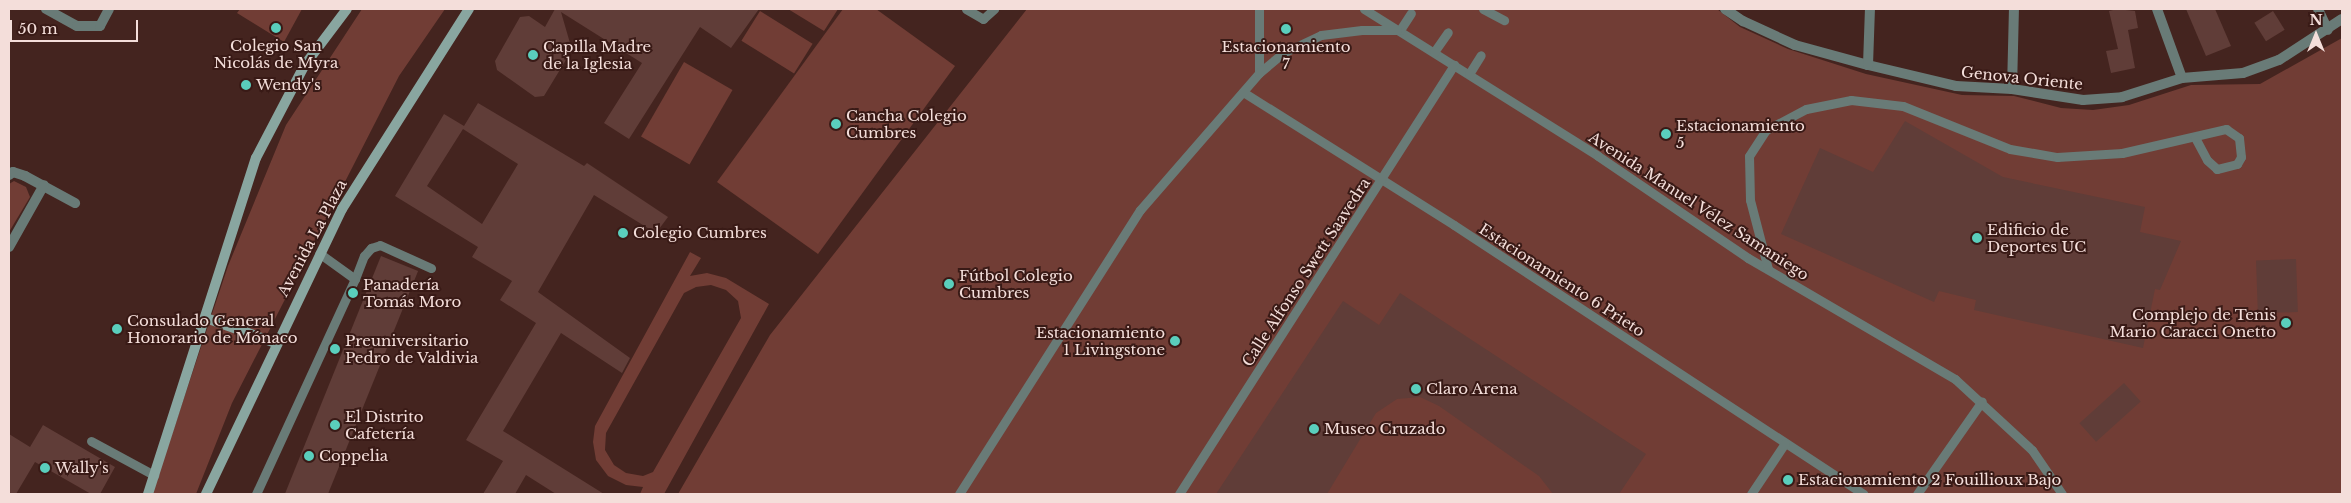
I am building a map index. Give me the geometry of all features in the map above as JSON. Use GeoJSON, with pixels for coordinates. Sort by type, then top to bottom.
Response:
{"type":"FeatureCollection","features":[{"type":"Feature","properties":{"kind":"main road"},"geometry":{"type":"LineString","coordinates":[[148,494],[206,318],[244,189],[269,128],[304,66],[346,9]]}},
{"type":"Feature","properties":{"kind":"main road","name":"Avenida La Plaza"},"geometry":{"type":"LineString","coordinates":[[206,494],[276,343],[342,209],[469,9]]}},
{"type":"Feature","properties":{"kind":"main road"},"geometry":{"type":"LineString","coordinates":[[206,318],[276,343]]}},
{"type":"Feature","properties":{"kind":"street"},"geometry":{"type":"LineString","coordinates":[[46,9],[77,26],[100,26],[109,9]]}},
{"type":"Feature","properties":{"kind":"street","name":"Genova Oriente"},"geometry":{"type":"LineString","coordinates":[[1726,9],[1743,21],[1795,45],[1868,65],[1956,86],[2012,89],[2070,100],[2102,100],[2122,97],[2182,78],[2243,73],[2279,60],[2328,30],[2342,19]]}},
{"type":"Feature","properties":{"kind":"street"},"geometry":{"type":"LineString","coordinates":[[1868,65],[1870,9]]}},
{"type":"Feature","properties":{"kind":"street"},"geometry":{"type":"LineString","coordinates":[[2012,89],[2014,9]]}},
{"type":"Feature","properties":{"kind":"street"},"geometry":{"type":"LineString","coordinates":[[2157,9],[2182,78]]}},
{"type":"Feature","properties":{"kind":"street"},"geometry":{"type":"LineString","coordinates":[[2318,9],[2328,30]]}},
{"type":"Feature","properties":{"kind":"street"},"geometry":{"type":"LineString","coordinates":[[10,172],[44,185],[75,203]]}},
{"type":"Feature","properties":{"kind":"street"},"geometry":{"type":"LineString","coordinates":[[9,247],[44,185]]}},
{"type":"Feature","properties":{"kind":"lane"},"geometry":{"type":"LineString","coordinates":[[966,9],[983,19],[994,9]]}},
{"type":"Feature","properties":{"kind":"lane"},"geometry":{"type":"LineString","coordinates":[[1259,9],[1259,73]]}},
{"type":"Feature","properties":{"kind":"lane","name":"Avenida Manuel Vélez Samaniego"},"geometry":{"type":"LineString","coordinates":[[1364,9],[1454,64],[1768,270],[1955,379],[1982,401],[2032,450],[2062,494]]}},
{"type":"Feature","properties":{"kind":"lane"},"geometry":{"type":"LineString","coordinates":[[1482,9],[1504,20]]}},
{"type":"Feature","properties":{"kind":"lane"},"geometry":{"type":"LineString","coordinates":[[959,494],[1140,210],[1259,73],[1283,53],[1321,35],[1362,30],[1400,30],[1411,13]]}},
{"type":"Feature","properties":{"kind":"lane"},"geometry":{"type":"LineString","coordinates":[[1434,52],[1448,32]]}},
{"type":"Feature","properties":{"kind":"lane"},"geometry":{"type":"LineString","coordinates":[[1469,74],[1481,55]]}},
{"type":"Feature","properties":{"kind":"lane","name":"Calle Alfonso Swett Saavedra"},"geometry":{"type":"LineString","coordinates":[[1179,494],[1454,64]]}},
{"type":"Feature","properties":{"kind":"lane","name":"Estacionamiento 6 Prieto"},"geometry":{"type":"LineString","coordinates":[[1244,92],[1382,179],[1864,494]]}},
{"type":"Feature","properties":{"kind":"lane"},"geometry":{"type":"LineString","coordinates":[[1768,270],[1750,200],[1749,156],[1766,130],[1806,109],[1851,100],[1903,106],[2010,149],[2057,157],[2122,153],[2226,129],[2235,133],[2241,144],[2241,157],[2236,164],[2217,168],[2207,160],[2195,137]]}},
{"type":"Feature","properties":{"kind":"lane"},"geometry":{"type":"LineString","coordinates":[[256,494],[364,256],[371,248],[380,245],[431,268]]}},
{"type":"Feature","properties":{"kind":"lane"},"geometry":{"type":"LineString","coordinates":[[319,253],[355,279]]}},
{"type":"Feature","properties":{"kind":"lane"},"geometry":{"type":"LineString","coordinates":[[1917,494],[1982,401]]}},
{"type":"Feature","properties":{"kind":"lane"},"geometry":{"type":"LineString","coordinates":[[91,441],[154,475]]}},
{"type":"Feature","properties":{"kind":"lane"},"geometry":{"type":"LineString","coordinates":[[1751,494],[1785,443]]}},
{"type":"Feature","properties":{"kind":"shaded area","name":"Colegio San Nicolás de Myra"},"geometry":{"type":"Polygon","coordinates":[[[240,9],[302,9],[284,42],[237,13],[240,9]]]}},
{"type":"Feature","properties":{"kind":"shaded area"},"geometry":{"type":"Polygon","coordinates":[[[362,9],[445,9],[399,76],[232,403],[196,494],[152,494],[228,266],[286,125],[362,9]]]}},
{"type":"Feature","properties":{"kind":"shaded area"},"geometry":{"type":"Polygon","coordinates":[[[788,9],[838,9],[824,31],[788,9]]]}},
{"type":"Feature","properties":{"kind":"shaded area","name":"Cancha Colegio Cumbres"},"geometry":{"type":"Polygon","coordinates":[[[843,9],[876,9],[955,66],[818,254],[717,182],[843,9]]]}},
{"type":"Feature","properties":{"kind":"shaded area"},"geometry":{"type":"Polygon","coordinates":[[[1027,9],[1717,9],[1740,27],[1788,49],[1866,74],[1962,95],[2014,96],[2061,108],[2093,110],[2129,105],[2191,85],[2260,84],[2342,38],[2342,494],[678,494],[770,335],[1027,9]]]}},
{"type":"Feature","properties":{"kind":"shaded area"},"geometry":{"type":"Polygon","coordinates":[[[760,11],[813,44],[794,74],[741,41],[760,11]]]}},
{"type":"Feature","properties":{"kind":"shaded area"},"geometry":{"type":"Polygon","coordinates":[[[684,62],[732,90],[689,164],[641,136],[684,62]]]}},
{"type":"Feature","properties":{"kind":"shaded area"},"geometry":{"type":"Polygon","coordinates":[[[14,181],[26,187],[30,197],[9,232],[9,184],[14,181]]]}},
{"type":"Feature","properties":{"kind":"shaded area"},"geometry":{"type":"Polygon","coordinates":[[[690,252],[701,258],[690,276],[707,273],[726,278],[769,304],[664,494],[640,494],[643,487],[626,485],[608,476],[596,460],[593,442],[595,426],[690,252]],[[711,285],[696,287],[684,293],[606,433],[605,450],[614,465],[626,473],[643,476],[653,472],[741,318],[738,301],[726,290],[711,285]]]}},
{"type":"Feature","properties":{"kind":"building"},"geometry":{"type":"Polygon","coordinates":[[[555,9],[759,9],[731,48],[700,27],[629,139],[604,123],[642,63],[561,12],[572,50],[544,96],[535,97],[497,70],[495,61],[520,17],[529,16],[545,27],[555,9]]]}},
{"type":"Feature","properties":{"kind":"building"},"geometry":{"type":"Polygon","coordinates":[[[2117,9],[2135,11],[2138,28],[2128,30],[2135,68],[2111,73],[2106,51],[2118,49],[2109,11],[2117,9]]]}},
{"type":"Feature","properties":{"kind":"building"},"geometry":{"type":"Polygon","coordinates":[[[2186,9],[2215,9],[2231,46],[2206,56],[2186,9]]]}},
{"type":"Feature","properties":{"kind":"building"},"geometry":{"type":"Polygon","coordinates":[[[2273,11],[2285,30],[2266,41],[2254,23],[2273,11]]]}},
{"type":"Feature","properties":{"kind":"building"},"geometry":{"type":"Polygon","coordinates":[[[478,103],[584,166],[587,163],[668,217],[656,233],[594,195],[538,292],[630,358],[622,373],[561,333],[503,431],[604,494],[556,494],[526,475],[515,494],[483,494],[503,461],[466,440],[536,323],[500,300],[512,281],[472,257],[478,247],[395,196],[444,114],[464,126],[478,103]],[[463,129],[427,186],[482,224],[518,164],[463,129]]]}},
{"type":"Feature","properties":{"kind":"building","name":"Edificio de Deportes UC"},"geometry":{"type":"Polygon","coordinates":[[[1905,121],[2003,177],[2145,207],[2140,232],[2181,241],[2160,290],[2155,289],[2143,348],[1974,310],[1976,300],[1939,291],[1934,302],[1781,234],[1820,148],[1873,172],[1905,121]]]}},
{"type":"Feature","properties":{"kind":"building"},"geometry":{"type":"Polygon","coordinates":[[[381,256],[418,271],[328,494],[285,494],[381,256]]]}},
{"type":"Feature","properties":{"kind":"building"},"geometry":{"type":"Polygon","coordinates":[[[2296,259],[2298,312],[2258,313],[2256,260],[2296,259]]]}},
{"type":"Feature","properties":{"kind":"building","name":"Claro Arena"},"geometry":{"type":"Polygon","coordinates":[[[1400,293],[1646,454],[1619,494],[1553,494],[1539,476],[1439,406],[1420,397],[1397,399],[1376,413],[1327,494],[1216,494],[1343,301],[1379,325],[1400,293]]]}},
{"type":"Feature","properties":{"kind":"building"},"geometry":{"type":"Polygon","coordinates":[[[2124,383],[2141,402],[2096,442],[2079,423],[2124,383]]]}},
{"type":"Feature","properties":{"kind":"building"},"geometry":{"type":"Polygon","coordinates":[[[43,425],[115,467],[100,494],[91,494],[35,462],[16,494],[9,494],[9,434],[30,447],[43,425]]]}},
{"type":"Feature","properties":{"kind":"place","name":"Colegio San Nicolás de Myra"},"geometry":{"type":"Point","coordinates":[276,28]}},
{"type":"Feature","properties":{"kind":"place","name":"Estacionamiento 7"},"geometry":{"type":"Point","coordinates":[1286,29]}},
{"type":"Feature","properties":{"kind":"place","name":"Capilla Madre de la Iglesia"},"geometry":{"type":"Point","coordinates":[533,55]}},
{"type":"Feature","properties":{"kind":"place","name":"Wendy's"},"geometry":{"type":"Point","coordinates":[246,85]}},
{"type":"Feature","properties":{"kind":"place","name":"Cancha Colegio Cumbres"},"geometry":{"type":"Point","coordinates":[836,124]}},
{"type":"Feature","properties":{"kind":"place","name":"Estacionamiento 5"},"geometry":{"type":"Point","coordinates":[1666,134]}},
{"type":"Feature","properties":{"kind":"place","name":"Colegio Cumbres"},"geometry":{"type":"Point","coordinates":[623,233]}},
{"type":"Feature","properties":{"kind":"place","name":"Edificio de Deportes UC"},"geometry":{"type":"Point","coordinates":[1977,238]}},
{"type":"Feature","properties":{"kind":"place","name":"Fútbol Colegio Cumbres"},"geometry":{"type":"Point","coordinates":[949,284]}},
{"type":"Feature","properties":{"kind":"place","name":"Panadería Tomás Moro"},"geometry":{"type":"Point","coordinates":[353,293]}},
{"type":"Feature","properties":{"kind":"place","name":"Complejo de Tenis Mario Caracci Onetto"},"geometry":{"type":"Point","coordinates":[2286,323]}},
{"type":"Feature","properties":{"kind":"place","name":"Consulado General Honorario de Mónaco"},"geometry":{"type":"Point","coordinates":[117,329]}},
{"type":"Feature","properties":{"kind":"place","name":"Estacionamiento 1 Livingstone"},"geometry":{"type":"Point","coordinates":[1175,341]}},
{"type":"Feature","properties":{"kind":"place","name":"Preuniversitario Pedro de Valdivia"},"geometry":{"type":"Point","coordinates":[335,349]}},
{"type":"Feature","properties":{"kind":"place","name":"Claro Arena"},"geometry":{"type":"Point","coordinates":[1416,389]}},
{"type":"Feature","properties":{"kind":"place","name":"El Distrito Cafetería"},"geometry":{"type":"Point","coordinates":[335,425]}},
{"type":"Feature","properties":{"kind":"place","name":"Museo Cruzado"},"geometry":{"type":"Point","coordinates":[1314,429]}},
{"type":"Feature","properties":{"kind":"place","name":"Coppelia"},"geometry":{"type":"Point","coordinates":[309,456]}},
{"type":"Feature","properties":{"kind":"place","name":"Wally's"},"geometry":{"type":"Point","coordinates":[45,468]}},
{"type":"Feature","properties":{"kind":"place","name":"Estacionamiento 2 Fouillioux Bajo"},"geometry":{"type":"Point","coordinates":[1788,480]}}]}
